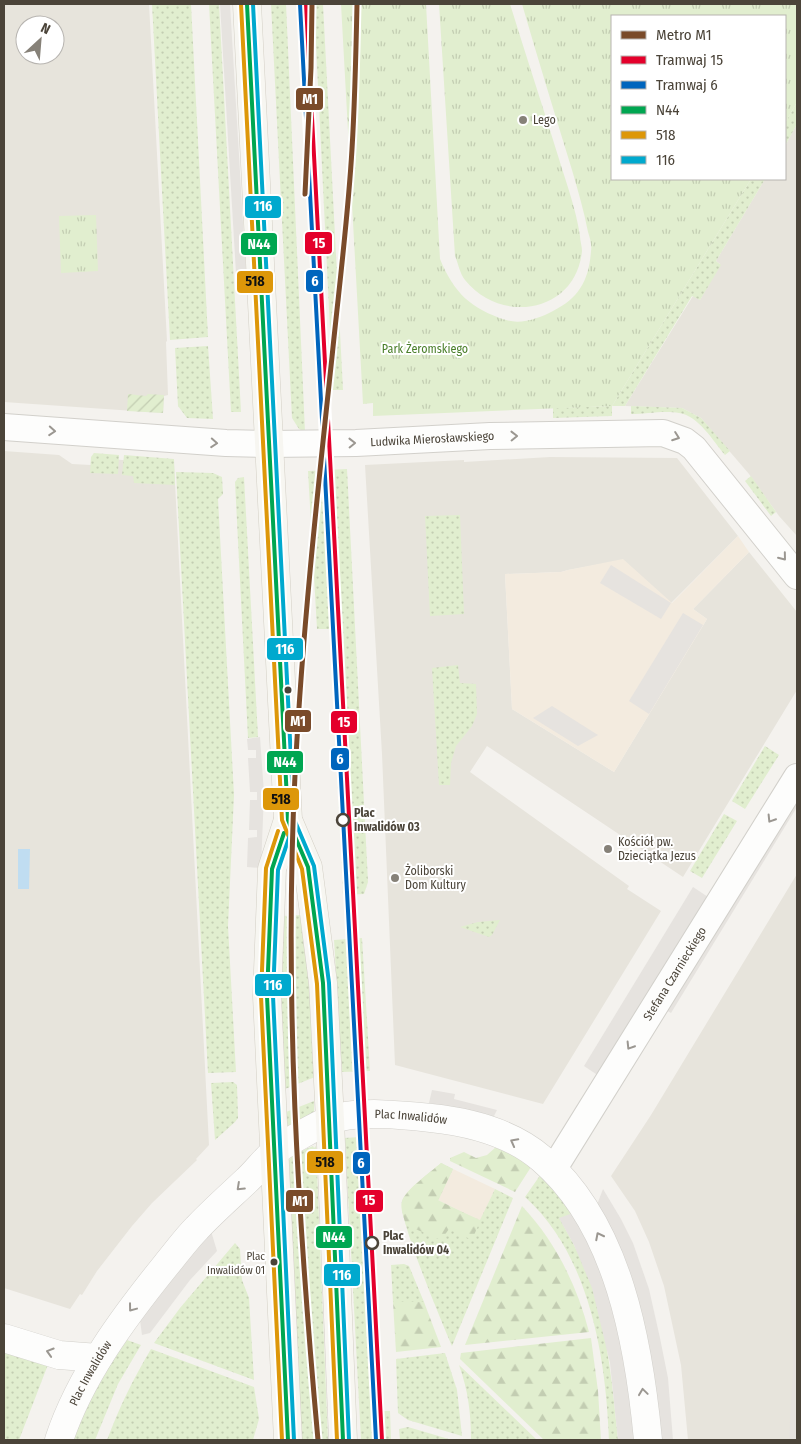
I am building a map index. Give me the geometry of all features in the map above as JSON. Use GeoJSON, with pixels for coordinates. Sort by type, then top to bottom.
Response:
{"type":"FeatureCollection","features":[{"type":"Feature","properties":{"kind":"main road"},"geometry":{"type":"LineString","coordinates":[[246,4],[288,820],[308,866],[325,1007],[343,1440]]}},
{"type":"Feature","properties":{"kind":"main road"},"geometry":{"type":"LineString","coordinates":[[288,820],[272,869],[267,978],[267,1031],[288,1440]]}},
{"type":"Feature","properties":{"kind":"street","name":"Ludwika Mierosławskiego"},"geometry":{"type":"LineString","coordinates":[[4,427],[226,443],[268,444],[356,443],[490,436],[663,433],[685,441],[694,448],[797,576]]}},
{"type":"Feature","properties":{"kind":"street","name":"Stefana Czarnieckiego"},"geometry":{"type":"LineString","coordinates":[[553,1170],[797,777]]}},
{"type":"Feature","properties":{"kind":"street","name":"Plac Inwalidów"},"geometry":{"type":"LineString","coordinates":[[59,1440],[65,1420],[98,1358],[115,1331],[140,1296],[195,1229],[256,1172],[274,1152],[330,1120],[350,1116],[392,1114],[452,1120],[506,1137],[541,1158],[581,1204],[616,1274],[631,1325],[644,1394],[648,1440]]}},
{"type":"Feature","properties":{"kind":"street"},"geometry":{"type":"LineString","coordinates":[[4,1338],[59,1355],[98,1358]]}},
{"type":"Feature","properties":{"kind":"shaded area"},"geometry":{"type":"Polygon","coordinates":[[[4,4],[149,4],[167,341],[168,395],[164,396],[163,413],[4,402],[4,4]]]}},
{"type":"Feature","properties":{"kind":"shaded area"},"geometry":{"type":"Polygon","coordinates":[[[220,4],[230,4],[247,290],[237,290],[220,4]]]}},
{"type":"Feature","properties":{"kind":"shaded area"},"geometry":{"type":"Polygon","coordinates":[[[797,124],[797,536],[779,516],[749,474],[701,418],[682,408],[625,406],[693,296],[700,300],[720,264],[716,261],[764,180],[786,180],[786,144],[797,124]]]}},
{"type":"Feature","properties":{"kind":"shaded area"},"geometry":{"type":"Polygon","coordinates":[[[4,451],[59,455],[72,464],[91,465],[97,458],[174,464],[209,1145],[197,1160],[152,1203],[132,1226],[70,1309],[4,1288],[4,451]]]}},
{"type":"Feature","properties":{"kind":"shaded area"},"geometry":{"type":"Polygon","coordinates":[[[550,457],[677,458],[738,536],[671,603],[623,560],[561,572],[505,574],[512,709],[614,772],[707,619],[693,609],[749,552],[797,612],[797,690],[683,877],[487,746],[470,772],[629,886],[627,889],[661,911],[543,1104],[395,1065],[382,754],[365,465],[550,457]]]}},
{"type":"Feature","properties":{"kind":"shaded area"},"geometry":{"type":"Polygon","coordinates":[[[738,536],[749,552],[693,609],[707,619],[614,772],[512,709],[505,574],[561,572],[623,559],[672,603],[738,536]]]}},
{"type":"Feature","properties":{"kind":"shaded area"},"geometry":{"type":"Polygon","coordinates":[[[611,565],[671,603],[661,619],[600,583],[611,565]]]}},
{"type":"Feature","properties":{"kind":"shaded area"},"geometry":{"type":"Polygon","coordinates":[[[683,613],[703,625],[649,714],[629,701],[683,613]]]}},
{"type":"Feature","properties":{"kind":"shaded area"},"geometry":{"type":"Polygon","coordinates":[[[552,706],[598,735],[578,746],[533,718],[552,706]]]}},
{"type":"Feature","properties":{"kind":"shaded area"},"geometry":{"type":"Polygon","coordinates":[[[260,737],[264,793],[261,868],[247,867],[248,838],[257,837],[257,830],[249,830],[250,800],[257,800],[257,792],[250,792],[248,758],[256,758],[256,750],[248,750],[247,739],[260,737]]]}},
{"type":"Feature","properties":{"kind":"shaded area"},"geometry":{"type":"Polygon","coordinates":[[[797,792],[797,807],[671,1013],[664,1009],[797,792]]]}},
{"type":"Feature","properties":{"kind":"shaded area"},"geometry":{"type":"Polygon","coordinates":[[[797,874],[797,1440],[688,1440],[681,1365],[664,1286],[649,1242],[635,1211],[611,1176],[651,1115],[797,874]]]}},
{"type":"Feature","properties":{"kind":"shaded area"},"geometry":{"type":"Polygon","coordinates":[[[693,887],[708,897],[599,1076],[584,1066],[693,887]]]}},
{"type":"Feature","properties":{"kind":"shaded area"},"geometry":{"type":"Polygon","coordinates":[[[432,1090],[455,1094],[454,1099],[497,1110],[493,1118],[429,1103],[432,1090]]]}},
{"type":"Feature","properties":{"kind":"shaded area"},"geometry":{"type":"Polygon","coordinates":[[[453,1169],[495,1189],[480,1221],[438,1200],[453,1169]]]}},
{"type":"Feature","properties":{"kind":"shaded area"},"geometry":{"type":"Polygon","coordinates":[[[603,1189],[633,1243],[649,1289],[668,1378],[673,1440],[654,1440],[595,1210],[603,1189]]]}},
{"type":"Feature","properties":{"kind":"shaded area"},"geometry":{"type":"Polygon","coordinates":[[[797,1211],[797,1440],[789,1440],[793,1368],[791,1290],[794,1217],[797,1211]]]}},
{"type":"Feature","properties":{"kind":"shaded area"},"geometry":{"type":"Polygon","coordinates":[[[576,1212],[611,1279],[639,1440],[618,1440],[610,1363],[592,1288],[574,1245],[559,1218],[576,1212]]]}},
{"type":"Feature","properties":{"kind":"shaded area"},"geometry":{"type":"Polygon","coordinates":[[[211,1231],[217,1251],[190,1280],[150,1333],[142,1335],[140,1320],[211,1231]]]}},
{"type":"Feature","properties":{"kind":"green space"},"geometry":{"type":"Polygon","coordinates":[[[152,4],[191,4],[208,337],[170,340],[152,4]]]}},
{"type":"Feature","properties":{"kind":"green space"},"geometry":{"type":"Polygon","coordinates":[[[209,4],[219,4],[241,412],[231,412],[209,4]]]}},
{"type":"Feature","properties":{"kind":"green space"},"geometry":{"type":"Polygon","coordinates":[[[271,4],[286,4],[305,432],[299,429],[292,418],[271,4]]]}},
{"type":"Feature","properties":{"kind":"green space"},"geometry":{"type":"Polygon","coordinates":[[[314,4],[323,4],[343,390],[333,390],[314,4]]]}},
{"type":"Feature","properties":{"kind":"green space","name":"Park Żeromskiego"},"geometry":{"type":"Polygon","coordinates":[[[341,4],[426,4],[440,259],[451,281],[473,305],[494,316],[518,322],[530,320],[553,311],[576,294],[588,271],[591,249],[583,209],[522,4],[797,4],[797,102],[786,121],[786,15],[611,15],[611,180],[750,180],[612,406],[373,416],[373,403],[363,404],[341,4]]]}},
{"type":"Feature","properties":{"kind":"green space"},"geometry":{"type":"Polygon","coordinates":[[[439,4],[510,4],[571,197],[582,249],[577,272],[566,288],[552,299],[535,306],[516,307],[498,303],[480,294],[463,278],[460,272],[455,256],[439,4]]]}},
{"type":"Feature","properties":{"kind":"green space"},"geometry":{"type":"Polygon","coordinates":[[[797,102],[797,124],[786,144],[786,121],[797,102]]]}},
{"type":"Feature","properties":{"kind":"green space"},"geometry":{"type":"Polygon","coordinates":[[[750,180],[764,180],[716,261],[721,265],[700,300],[692,296],[625,406],[612,406],[750,180]]]}},
{"type":"Feature","properties":{"kind":"green space"},"geometry":{"type":"Polygon","coordinates":[[[96,215],[98,271],[61,273],[59,216],[96,215]]]}},
{"type":"Feature","properties":{"kind":"green space"},"geometry":{"type":"Polygon","coordinates":[[[208,346],[213,419],[187,418],[178,406],[175,348],[208,346]]]}},
{"type":"Feature","properties":{"kind":"green space"},"geometry":{"type":"Polygon","coordinates":[[[128,394],[164,395],[163,413],[127,411],[128,394]]]}},
{"type":"Feature","properties":{"kind":"green space"},"geometry":{"type":"Polygon","coordinates":[[[612,406],[612,416],[553,418],[553,408],[612,406]]]}},
{"type":"Feature","properties":{"kind":"green space"},"geometry":{"type":"Polygon","coordinates":[[[631,406],[682,408],[701,418],[730,451],[725,455],[705,430],[686,415],[668,412],[631,414],[631,406]]]}},
{"type":"Feature","properties":{"kind":"green space"},"geometry":{"type":"Polygon","coordinates":[[[94,453],[119,455],[118,474],[90,473],[91,457],[94,453]]]}},
{"type":"Feature","properties":{"kind":"green space"},"geometry":{"type":"Polygon","coordinates":[[[124,455],[174,459],[175,485],[134,483],[133,476],[122,475],[124,455]]]}},
{"type":"Feature","properties":{"kind":"green space"},"geometry":{"type":"Polygon","coordinates":[[[347,469],[368,882],[364,894],[343,895],[330,629],[317,629],[308,471],[347,469]]]}},
{"type":"Feature","properties":{"kind":"green space"},"geometry":{"type":"Polygon","coordinates":[[[176,472],[213,473],[222,477],[223,494],[218,499],[234,795],[228,926],[236,1072],[208,1073],[176,472]]]}},
{"type":"Feature","properties":{"kind":"green space"},"geometry":{"type":"Polygon","coordinates":[[[751,476],[776,512],[771,516],[745,481],[751,476]]]}},
{"type":"Feature","properties":{"kind":"green space"},"geometry":{"type":"Polygon","coordinates":[[[244,477],[258,737],[248,738],[235,482],[238,478],[244,477]]]}},
{"type":"Feature","properties":{"kind":"green space"},"geometry":{"type":"Polygon","coordinates":[[[460,515],[464,614],[430,616],[425,516],[460,515]]]}},
{"type":"Feature","properties":{"kind":"green space"},"geometry":{"type":"Polygon","coordinates":[[[458,665],[460,683],[476,684],[477,714],[472,726],[456,746],[451,763],[450,785],[439,785],[432,668],[458,665]]]}},
{"type":"Feature","properties":{"kind":"green space"},"geometry":{"type":"Polygon","coordinates":[[[765,746],[779,755],[745,809],[732,801],[765,746]]]}},
{"type":"Feature","properties":{"kind":"green space"},"geometry":{"type":"Polygon","coordinates":[[[724,814],[737,821],[702,878],[690,871],[724,814]]]}},
{"type":"Feature","properties":{"kind":"green space"},"geometry":{"type":"Polygon","coordinates":[[[301,915],[311,1004],[315,1077],[285,1089],[281,1019],[282,916],[301,915]]]}},
{"type":"Feature","properties":{"kind":"green space"},"geometry":{"type":"Polygon","coordinates":[[[500,920],[489,937],[460,927],[478,922],[500,920]]]}},
{"type":"Feature","properties":{"kind":"green space"},"geometry":{"type":"Polygon","coordinates":[[[362,938],[370,1071],[342,1072],[334,940],[362,938]]]}},
{"type":"Feature","properties":{"kind":"green space"},"geometry":{"type":"Polygon","coordinates":[[[233,1082],[237,1085],[238,1118],[215,1140],[211,1083],[233,1082]]]}},
{"type":"Feature","properties":{"kind":"green space"},"geometry":{"type":"Polygon","coordinates":[[[314,1101],[314,1114],[288,1127],[286,1112],[314,1101]]]}},
{"type":"Feature","properties":{"kind":"green space"},"geometry":{"type":"Polygon","coordinates":[[[360,1137],[375,1411],[390,1411],[391,1440],[361,1440],[345,1138],[360,1137]]]}},
{"type":"Feature","properties":{"kind":"green space"},"geometry":{"type":"Polygon","coordinates":[[[313,1146],[314,1148],[316,1146],[328,1440],[300,1440],[289,1160],[294,1154],[313,1146]]]}},
{"type":"Feature","properties":{"kind":"green space"},"geometry":{"type":"Polygon","coordinates":[[[496,1147],[514,1155],[531,1167],[515,1192],[450,1161],[450,1158],[464,1152],[476,1158],[487,1155],[496,1147]]]}},
{"type":"Feature","properties":{"kind":"green space"},"geometry":{"type":"Polygon","coordinates":[[[441,1163],[453,1169],[438,1201],[480,1220],[495,1189],[513,1198],[452,1346],[413,1248],[402,1211],[402,1201],[408,1191],[441,1163]]]}},
{"type":"Feature","properties":{"kind":"green space"},"geometry":{"type":"Polygon","coordinates":[[[441,1163],[453,1169],[438,1200],[480,1221],[472,1240],[449,1229],[441,1240],[406,1225],[402,1214],[404,1197],[441,1163]]]}},
{"type":"Feature","properties":{"kind":"green space"},"geometry":{"type":"Polygon","coordinates":[[[541,1174],[576,1212],[560,1219],[586,1270],[603,1326],[618,1440],[609,1440],[604,1376],[598,1342],[579,1278],[565,1248],[547,1221],[525,1197],[541,1174]]]}},
{"type":"Feature","properties":{"kind":"green space"},"geometry":{"type":"Polygon","coordinates":[[[522,1206],[545,1234],[563,1264],[578,1297],[589,1332],[465,1345],[522,1206]]]}},
{"type":"Feature","properties":{"kind":"green space"},"geometry":{"type":"Polygon","coordinates":[[[235,1243],[240,1249],[242,1280],[249,1298],[254,1380],[154,1343],[180,1308],[235,1243]]]}},
{"type":"Feature","properties":{"kind":"green space"},"geometry":{"type":"Polygon","coordinates":[[[404,1264],[409,1266],[424,1302],[393,1302],[391,1265],[404,1264]]]}},
{"type":"Feature","properties":{"kind":"green space"},"geometry":{"type":"Polygon","coordinates":[[[393,1302],[424,1302],[441,1347],[396,1352],[393,1302]]]}},
{"type":"Feature","properties":{"kind":"green space"},"geometry":{"type":"Polygon","coordinates":[[[591,1338],[598,1391],[601,1440],[544,1440],[460,1359],[461,1353],[591,1338]]]}},
{"type":"Feature","properties":{"kind":"green space"},"geometry":{"type":"Polygon","coordinates":[[[127,1340],[141,1345],[118,1384],[95,1440],[68,1440],[110,1363],[127,1340]]]}},
{"type":"Feature","properties":{"kind":"green space"},"geometry":{"type":"Polygon","coordinates":[[[4,1347],[49,1362],[19,1440],[4,1440],[4,1347]]]}},
{"type":"Feature","properties":{"kind":"green space"},"geometry":{"type":"Polygon","coordinates":[[[151,1349],[254,1387],[259,1419],[253,1440],[107,1440],[116,1416],[151,1349]]]}},
{"type":"Feature","properties":{"kind":"green space"},"geometry":{"type":"Polygon","coordinates":[[[445,1353],[457,1390],[462,1436],[408,1420],[398,1413],[396,1359],[445,1353]]]}},
{"type":"Feature","properties":{"kind":"green space"},"geometry":{"type":"Polygon","coordinates":[[[459,1365],[537,1440],[471,1439],[465,1383],[459,1365]]]}},
{"type":"Feature","properties":{"kind":"green space"},"geometry":{"type":"Polygon","coordinates":[[[408,1427],[452,1440],[400,1440],[399,1429],[408,1427]]]}},
{"type":"Feature","properties":{"kind":"water"},"geometry":{"type":"Polygon","coordinates":[[[18,849],[30,849],[29,889],[18,889],[18,849]]]}},
{"type":"Feature","properties":{"kind":"metro line","name":"M1"},"geometry":{"type":"LineString","coordinates":[[305,194],[312,4]]}},
{"type":"Feature","properties":{"kind":"metro line","name":"M1"},"geometry":{"type":"LineString","coordinates":[[318,1440],[304,1274],[295,1108],[292,1025],[292,858],[298,723],[306,619],[350,175],[355,94],[357,4]]}},
{"type":"Feature","properties":{"kind":"tram line","name":"6"},"geometry":{"type":"LineString","coordinates":[[300,4],[376,1440]]}},
{"type":"Feature","properties":{"kind":"tram line","name":"15"},"geometry":{"type":"LineString","coordinates":[[306,4],[382,1440]]}},
{"type":"Feature","properties":{"kind":"transit line","name":"518"},"geometry":{"type":"LineString","coordinates":[[241,4],[282,820],[302,869],[317,984],[337,1440]]}},
{"type":"Feature","properties":{"kind":"transit line","name":"N44"},"geometry":{"type":"LineString","coordinates":[[247,4],[288,820],[308,867],[323,983],[343,1440]]}},
{"type":"Feature","properties":{"kind":"transit line","name":"116"},"geometry":{"type":"LineString","coordinates":[[253,4],[294,819],[314,866],[329,983],[349,1440]]}},
{"type":"Feature","properties":{"kind":"transit line","name":"518"},"geometry":{"type":"LineString","coordinates":[[278,831],[266,868],[261,996],[282,1440]]}},
{"type":"Feature","properties":{"kind":"transit line","name":"N44"},"geometry":{"type":"LineString","coordinates":[[284,833],[272,869],[267,996],[288,1440]]}},
{"type":"Feature","properties":{"kind":"transit line","name":"116"},"geometry":{"type":"LineString","coordinates":[[290,835],[278,870],[273,996],[294,1440]]}},
{"type":"Feature","properties":{"kind":"place","name":"Lego"},"geometry":{"type":"Point","coordinates":[523,120]}},
{"type":"Feature","properties":{"kind":"place","name":"Plac Inwalidów 03"},"geometry":{"type":"Point","coordinates":[343,820]}},
{"type":"Feature","properties":{"kind":"place","name":"Kościół pw. Dzieciątka Jezus"},"geometry":{"type":"Point","coordinates":[608,849]}},
{"type":"Feature","properties":{"kind":"place","name":"Żoliborski Dom Kultury"},"geometry":{"type":"Point","coordinates":[395,878]}},
{"type":"Feature","properties":{"kind":"place","name":"Plac Inwalidów 04"},"geometry":{"type":"Point","coordinates":[372,1243]}},
{"type":"Feature","properties":{"kind":"place","name":"Plac Inwalidów 01"},"geometry":{"type":"Point","coordinates":[274,1262]}}]}
